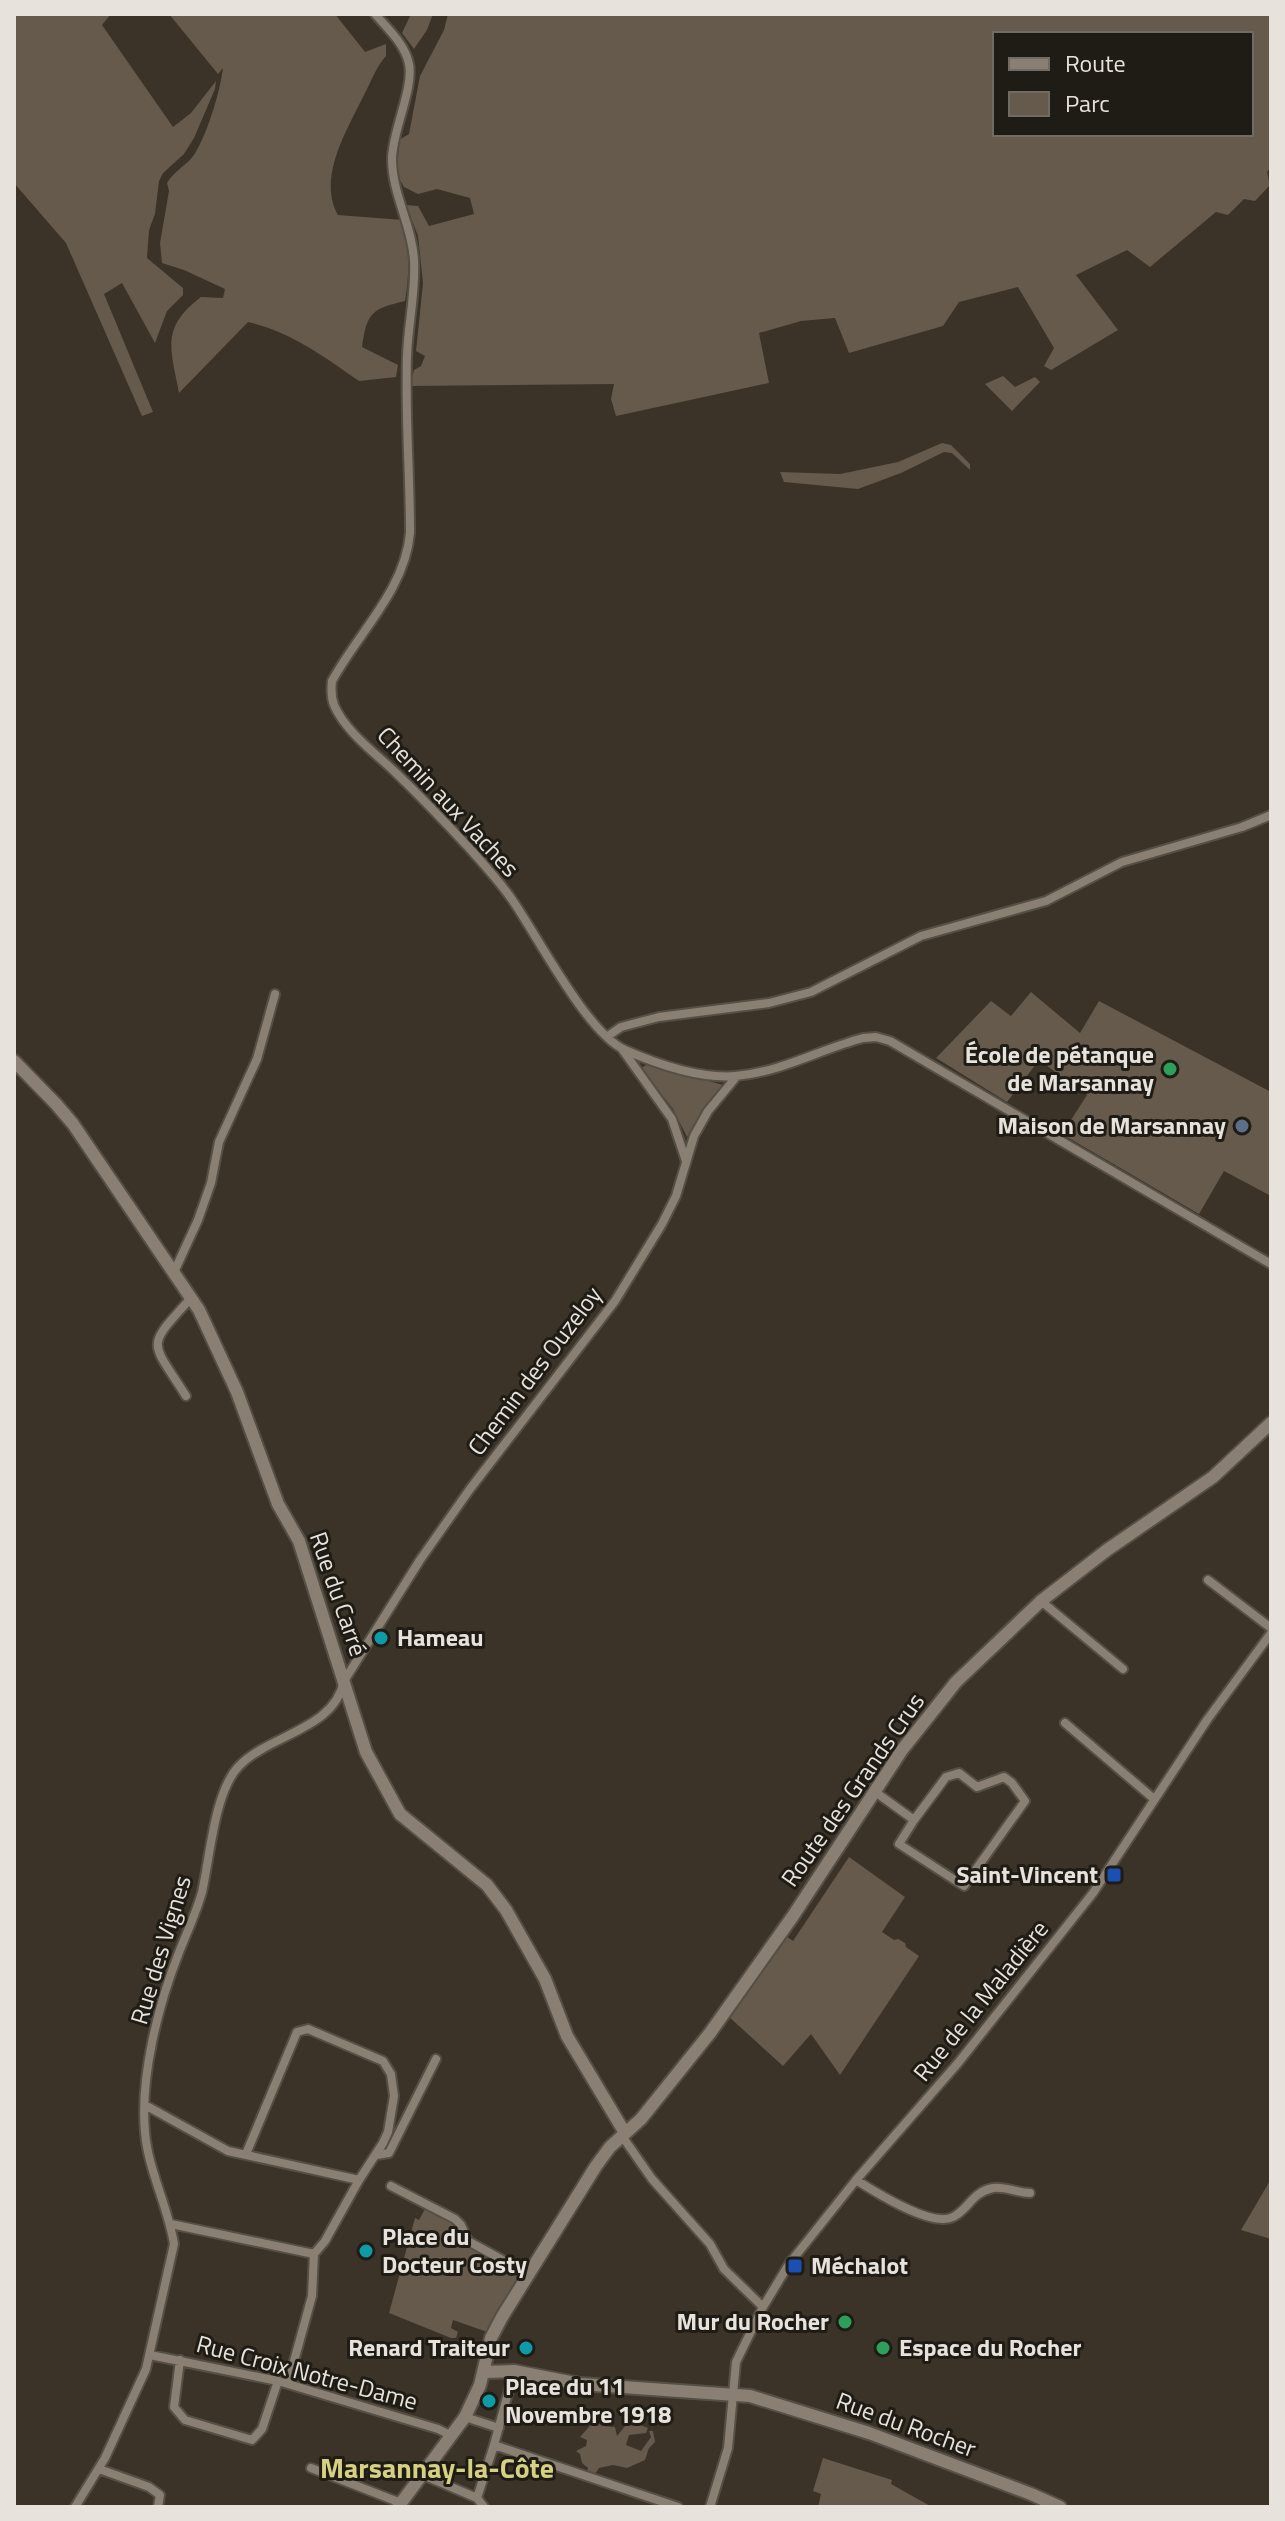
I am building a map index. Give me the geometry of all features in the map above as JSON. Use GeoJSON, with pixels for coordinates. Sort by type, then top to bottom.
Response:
{"type":"FeatureCollection","features":[{"type":"Feature","properties":{"kind":"main road","name":"Rue du Carré"},"geometry":{"type":"LineString","coordinates":[[14,1061],[73,1124],[175,1270],[199,1310],[237,1392],[278,1504],[299,1541],[366,1752],[400,1814],[487,1885],[506,1910],[545,1979],[567,2036],[624,2135]]}},
{"type":"Feature","properties":{"kind":"main road","name":"Route des Grands Crus"},"geometry":{"type":"LineString","coordinates":[[399,2505],[465,2417],[485,2372],[491,2338],[596,2166],[610,2147],[641,2119],[710,2033],[793,1916],[902,1750],[956,1682],[1041,1601],[1107,1550],[1213,1477],[1271,1423]]}},
{"type":"Feature","properties":{"kind":"main road"},"geometry":{"type":"LineString","coordinates":[[485,2372],[514,2371]]}},
{"type":"Feature","properties":{"kind":"main road","name":"Rue du Rocher"},"geometry":{"type":"LineString","coordinates":[[514,2371],[580,2384],[750,2396],[869,2433],[1060,2507]]}},
{"type":"Feature","properties":{"kind":"street","name":"Chemin aux Vaches"},"geometry":{"type":"LineString","coordinates":[[375,14],[405,52],[410,73],[392,157],[397,190],[414,248],[415,265],[407,361],[410,533],[397,580],[332,681],[331,695],[346,723],[424,801],[503,888],[567,986],[622,1049],[708,1076],[737,1076],[776,1067],[863,1038],[876,1037],[890,1041],[1271,1264]]}},
{"type":"Feature","properties":{"kind":"street"},"geometry":{"type":"LineString","coordinates":[[608,1036],[621,1027],[659,1017],[769,1003],[811,992],[921,936],[1046,901],[1122,862],[1242,827],[1271,815]]}},
{"type":"Feature","properties":{"kind":"street"},"geometry":{"type":"LineString","coordinates":[[175,1270],[211,1183],[219,1142],[257,1059],[275,994]]}},
{"type":"Feature","properties":{"kind":"street"},"geometry":{"type":"LineString","coordinates":[[622,1049],[672,1119],[686,1162]]}},
{"type":"Feature","properties":{"kind":"street","name":"Chemin des Ouzeloy"},"geometry":{"type":"LineString","coordinates":[[344,1681],[420,1560],[470,1489],[615,1301],[676,1196],[694,1136],[708,1111],[737,1076]]}},
{"type":"Feature","properties":{"kind":"street"},"geometry":{"type":"LineString","coordinates":[[186,1396],[156,1349],[157,1336],[191,1298]]}},
{"type":"Feature","properties":{"kind":"street"},"geometry":{"type":"LineString","coordinates":[[1208,1580],[1271,1630]]}},
{"type":"Feature","properties":{"kind":"street"},"geometry":{"type":"LineString","coordinates":[[1041,1601],[1123,1669]]}},
{"type":"Feature","properties":{"kind":"street","name":"Rue de la Maladière"},"geometry":{"type":"LineString","coordinates":[[710,2507],[728,2448],[736,2362],[763,2307],[789,2264],[856,2180],[958,2063],[1093,1893],[1271,1630]]}},
{"type":"Feature","properties":{"kind":"street","name":"Rue des Vignes"},"geometry":{"type":"LineString","coordinates":[[75,2507],[99,2469],[150,2355],[174,2244],[145,2135],[149,2067],[161,2002],[202,1891],[222,1797],[240,1765],[265,1747],[311,1723],[341,1695],[344,1681]]}},
{"type":"Feature","properties":{"kind":"street"},"geometry":{"type":"LineString","coordinates":[[1065,1723],[1154,1799]]}},
{"type":"Feature","properties":{"kind":"street"},"geometry":{"type":"LineString","coordinates":[[959,1773],[977,1787],[1004,1777],[1025,1801],[964,1886],[899,1844],[914,1820],[946,1777],[959,1773]]}},
{"type":"Feature","properties":{"kind":"street"},"geometry":{"type":"LineString","coordinates":[[874,1791],[914,1820]]}},
{"type":"Feature","properties":{"kind":"street"},"geometry":{"type":"LineString","coordinates":[[246,2154],[297,2032],[308,2029],[383,2061],[391,2074],[394,2096],[388,2132],[325,2241],[314,2254],[312,2296],[288,2383]]}},
{"type":"Feature","properties":{"kind":"street"},"geometry":{"type":"LineString","coordinates":[[376,2155],[389,2153],[436,2059]]}},
{"type":"Feature","properties":{"kind":"street"},"geometry":{"type":"LineString","coordinates":[[145,2105],[228,2151],[359,2180]]}},
{"type":"Feature","properties":{"kind":"street"},"geometry":{"type":"LineString","coordinates":[[624,2135],[652,2179],[710,2244],[724,2269],[763,2307]]}},
{"type":"Feature","properties":{"kind":"street"},"geometry":{"type":"LineString","coordinates":[[856,2180],[893,2202],[942,2219],[953,2217],[971,2198],[991,2188],[1030,2193]]}},
{"type":"Feature","properties":{"kind":"street"},"geometry":{"type":"LineString","coordinates":[[391,2186],[455,2219],[468,2241],[528,2274]]}},
{"type":"Feature","properties":{"kind":"street"},"geometry":{"type":"LineString","coordinates":[[171,2224],[314,2254]]}},
{"type":"Feature","properties":{"kind":"street","name":"Rue Croix Notre-Dame"},"geometry":{"type":"LineString","coordinates":[[150,2355],[288,2383],[452,2436]]}},
{"type":"Feature","properties":{"kind":"street"},"geometry":{"type":"LineString","coordinates":[[180,2360],[174,2407],[185,2420],[252,2440],[262,2429],[278,2381]]}},
{"type":"Feature","properties":{"kind":"street"},"geometry":{"type":"LineString","coordinates":[[477,2498],[514,2371]]}},
{"type":"Feature","properties":{"kind":"street"},"geometry":{"type":"LineString","coordinates":[[465,2417],[499,2428]]}},
{"type":"Feature","properties":{"kind":"street"},"geometry":{"type":"LineString","coordinates":[[494,2445],[678,2507]]}},
{"type":"Feature","properties":{"kind":"street"},"geometry":{"type":"LineString","coordinates":[[311,2468],[399,2505]]}},
{"type":"Feature","properties":{"kind":"street"},"geometry":{"type":"LineString","coordinates":[[99,2469],[149,2487],[160,2495],[158,2507]]}},
{"type":"Feature","properties":{"kind":"street"},"geometry":{"type":"LineString","coordinates":[[423,2475],[477,2498],[484,2507]]}},
{"type":"Feature","properties":{"kind":"green space"},"geometry":{"type":"Polygon","coordinates":[[[14,14],[111,14],[102,25],[173,127],[191,113],[216,81],[194,138],[159,181],[147,258],[183,288],[183,295],[167,311],[155,343],[122,283],[104,294],[153,412],[142,416],[66,243],[14,183],[14,14]]]}},
{"type":"Feature","properties":{"kind":"green space"},"geometry":{"type":"Polygon","coordinates":[[[169,14],[335,14],[365,52],[386,44],[386,56],[376,70],[337,154],[331,186],[332,201],[338,215],[403,220],[408,260],[405,301],[373,314],[366,327],[362,347],[398,365],[396,377],[359,381],[293,338],[248,322],[179,393],[172,351],[174,329],[188,308],[201,297],[223,298],[225,289],[162,263],[160,243],[169,191],[167,183],[199,147],[212,113],[223,68],[218,74],[169,14]]]}},
{"type":"Feature","properties":{"kind":"green space"},"geometry":{"type":"Polygon","coordinates":[[[411,14],[433,14],[414,49],[402,33],[411,14]]]}},
{"type":"Feature","properties":{"kind":"green space"},"geometry":{"type":"Polygon","coordinates":[[[448,14],[1271,14],[1271,167],[1267,172],[1270,185],[1255,201],[1244,199],[1228,215],[1216,212],[1150,267],[1127,250],[1076,275],[1118,330],[1051,370],[1044,366],[1054,348],[1018,287],[959,302],[943,326],[849,353],[835,318],[801,321],[759,333],[769,383],[616,416],[611,399],[614,384],[410,386],[414,370],[421,366],[425,356],[416,351],[423,283],[418,236],[406,205],[418,206],[429,226],[474,214],[470,198],[437,189],[418,194],[404,187],[397,175],[399,140],[409,134],[420,76],[444,30],[448,14]]]}},
{"type":"Feature","properties":{"kind":"green space"},"geometry":{"type":"Polygon","coordinates":[[[1003,376],[1015,387],[1035,377],[1040,382],[1012,411],[985,384],[1003,376]]]}},
{"type":"Feature","properties":{"kind":"green space"},"geometry":{"type":"Polygon","coordinates":[[[942,443],[951,445],[970,464],[970,470],[952,453],[944,452],[858,489],[784,482],[780,472],[840,474],[898,462],[942,443]]]}},
{"type":"Feature","properties":{"kind":"green space"},"geometry":{"type":"Polygon","coordinates":[[[1031,992],[1080,1033],[1099,1001],[1271,1092],[1271,1196],[1224,1171],[1199,1214],[1062,1134],[1087,1095],[1039,1060],[1007,1102],[936,1058],[991,1001],[1011,1016],[1031,992]]]}},
{"type":"Feature","properties":{"kind":"green space"},"geometry":{"type":"Polygon","coordinates":[[[648,1064],[723,1085],[687,1137],[673,1109],[641,1068],[648,1064]]]}},
{"type":"Feature","properties":{"kind":"green space"},"geometry":{"type":"Polygon","coordinates":[[[849,1857],[905,1897],[882,1932],[905,1943],[919,1956],[840,2075],[811,2034],[783,2066],[728,2016],[786,1936],[793,1941],[849,1857]]]}},
{"type":"Feature","properties":{"kind":"green space"},"geometry":{"type":"Polygon","coordinates":[[[1271,2179],[1271,2239],[1241,2230],[1271,2179]]]}},
{"type":"Feature","properties":{"kind":"green space"},"geometry":{"type":"Polygon","coordinates":[[[426,2207],[458,2225],[466,2242],[522,2272],[490,2333],[453,2320],[451,2328],[458,2332],[456,2338],[451,2338],[389,2313],[415,2218],[419,2220],[426,2207]]]}},
{"type":"Feature","properties":{"kind":"green space"},"geometry":{"type":"Polygon","coordinates":[[[595,2420],[602,2426],[615,2427],[617,2436],[625,2426],[638,2424],[648,2428],[646,2433],[629,2435],[626,2445],[641,2451],[651,2437],[649,2431],[653,2431],[655,2442],[645,2460],[627,2468],[613,2465],[599,2468],[595,2474],[587,2472],[588,2468],[576,2451],[586,2446],[587,2440],[580,2437],[595,2420]]]}},
{"type":"Feature","properties":{"kind":"green space"},"geometry":{"type":"Polygon","coordinates":[[[823,2458],[892,2480],[891,2484],[932,2507],[818,2507],[821,2494],[813,2491],[823,2458]]]}},
{"type":"Feature","properties":{"kind":"place","name":"École de pétanque de Marsannay"},"geometry":{"type":"Point","coordinates":[1170,1069]}},
{"type":"Feature","properties":{"kind":"place","name":"Maison de Marsannay"},"geometry":{"type":"Point","coordinates":[1242,1126]}},
{"type":"Feature","properties":{"kind":"place","name":"Hameau"},"geometry":{"type":"Point","coordinates":[381,1638]}},
{"type":"Feature","properties":{"kind":"place","name":"Saint-Vincent"},"geometry":{"type":"Point","coordinates":[1114,1875]}},
{"type":"Feature","properties":{"kind":"place","name":"Place du Docteur Costy"},"geometry":{"type":"Point","coordinates":[366,2251]}},
{"type":"Feature","properties":{"kind":"place","name":"Méchalot"},"geometry":{"type":"Point","coordinates":[795,2266]}},
{"type":"Feature","properties":{"kind":"place","name":"Mur du Rocher"},"geometry":{"type":"Point","coordinates":[845,2322]}},
{"type":"Feature","properties":{"kind":"place","name":"Renard Traiteur"},"geometry":{"type":"Point","coordinates":[526,2348]}},
{"type":"Feature","properties":{"kind":"place","name":"Espace du Rocher"},"geometry":{"type":"Point","coordinates":[883,2348]}},
{"type":"Feature","properties":{"kind":"place","name":"Place du 11 Novembre 1918"},"geometry":{"type":"Point","coordinates":[489,2401]}},
{"type":"Feature","properties":{"kind":"district","name":"Marsannay-la-Côte"},"geometry":{"type":"Point","coordinates":[437,2468]}}]}
